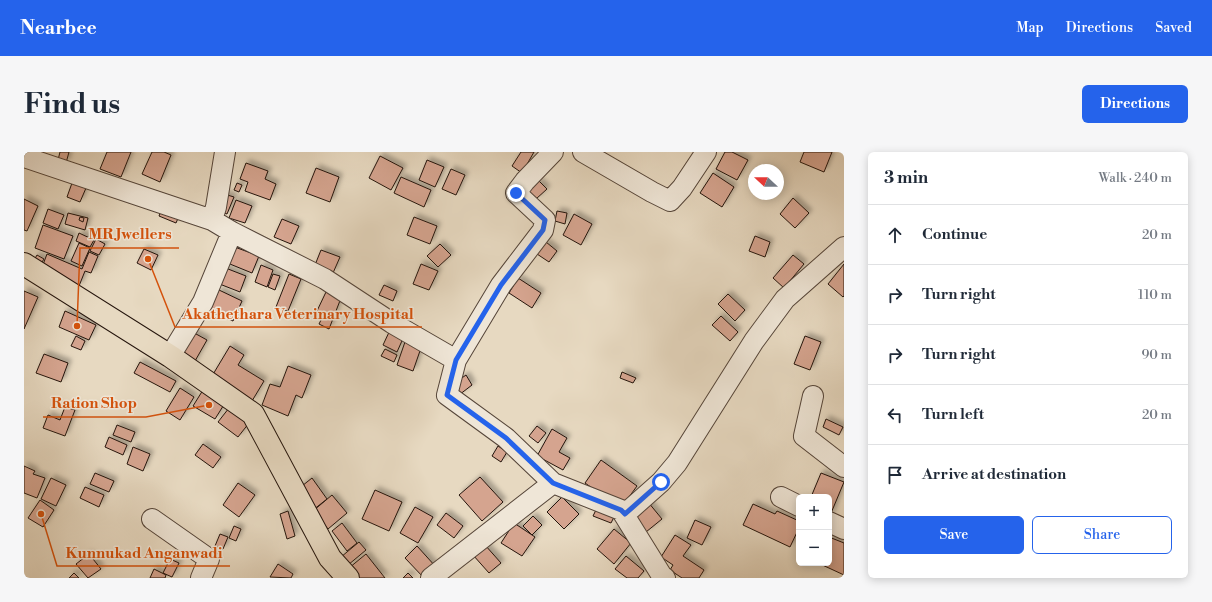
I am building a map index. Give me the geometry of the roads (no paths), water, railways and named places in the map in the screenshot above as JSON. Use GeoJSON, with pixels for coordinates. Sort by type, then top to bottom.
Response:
{"type":"FeatureCollection","features":[{"type":"Feature","properties":{"kind":"main road"},"geometry":{"type":"LineString","coordinates":[[24,264],[170,356],[253,414],[330,558],[348,578]]}},
{"type":"Feature","properties":{"kind":"street"},"geometry":{"type":"LineString","coordinates":[[212,220],[216,207],[225,152]]}},
{"type":"Feature","properties":{"kind":"street"},"geometry":{"type":"LineString","coordinates":[[554,152],[525,181],[516,193],[545,220],[543,230],[501,285],[456,360],[447,395],[506,438],[553,483],[621,510],[625,514],[662,576],[665,578]]}},
{"type":"Feature","properties":{"kind":"street"},"geometry":{"type":"LineString","coordinates":[[583,152],[670,201],[678,193],[706,152]]}},
{"type":"Feature","properties":{"kind":"street"},"geometry":{"type":"LineString","coordinates":[[24,157],[212,220],[232,232],[325,279],[392,323],[456,360]]}},
{"type":"Feature","properties":{"kind":"street"},"geometry":{"type":"LineString","coordinates":[[170,356],[203,302],[232,232]]}},
{"type":"Feature","properties":{"kind":"street"},"geometry":{"type":"LineString","coordinates":[[625,514],[661,482],[677,463],[754,341],[785,299],[844,247]]}},
{"type":"Feature","properties":{"kind":"street"},"geometry":{"type":"LineString","coordinates":[[813,396],[804,436],[844,467]]}},
{"type":"Feature","properties":{"kind":"street"},"geometry":{"type":"LineString","coordinates":[[432,578],[553,483]]}},
{"type":"Feature","properties":{"kind":"street"},"geometry":{"type":"LineString","coordinates":[[781,497],[796,504]]}},
{"type":"Feature","properties":{"kind":"street"},"geometry":{"type":"LineString","coordinates":[[152,519],[209,559],[201,578]]}},
{"type":"Feature","properties":{"kind":"street"},"geometry":{"type":"LineString","coordinates":[[832,524],[844,530]]}},
{"type":"Feature","properties":{"kind":"place","name":"Akathethara Veterinary Hospital"},"geometry":{"type":"Point","coordinates":[148,259]}},
{"type":"Feature","properties":{"kind":"place","name":"MR Jwellers"},"geometry":{"type":"Point","coordinates":[77,326]}},
{"type":"Feature","properties":{"kind":"place","name":"Ration Shop"},"geometry":{"type":"Point","coordinates":[209,405]}},
{"type":"Feature","properties":{"kind":"place","name":"Kunnukad Anganwadi"},"geometry":{"type":"Point","coordinates":[41,514]}}]}
